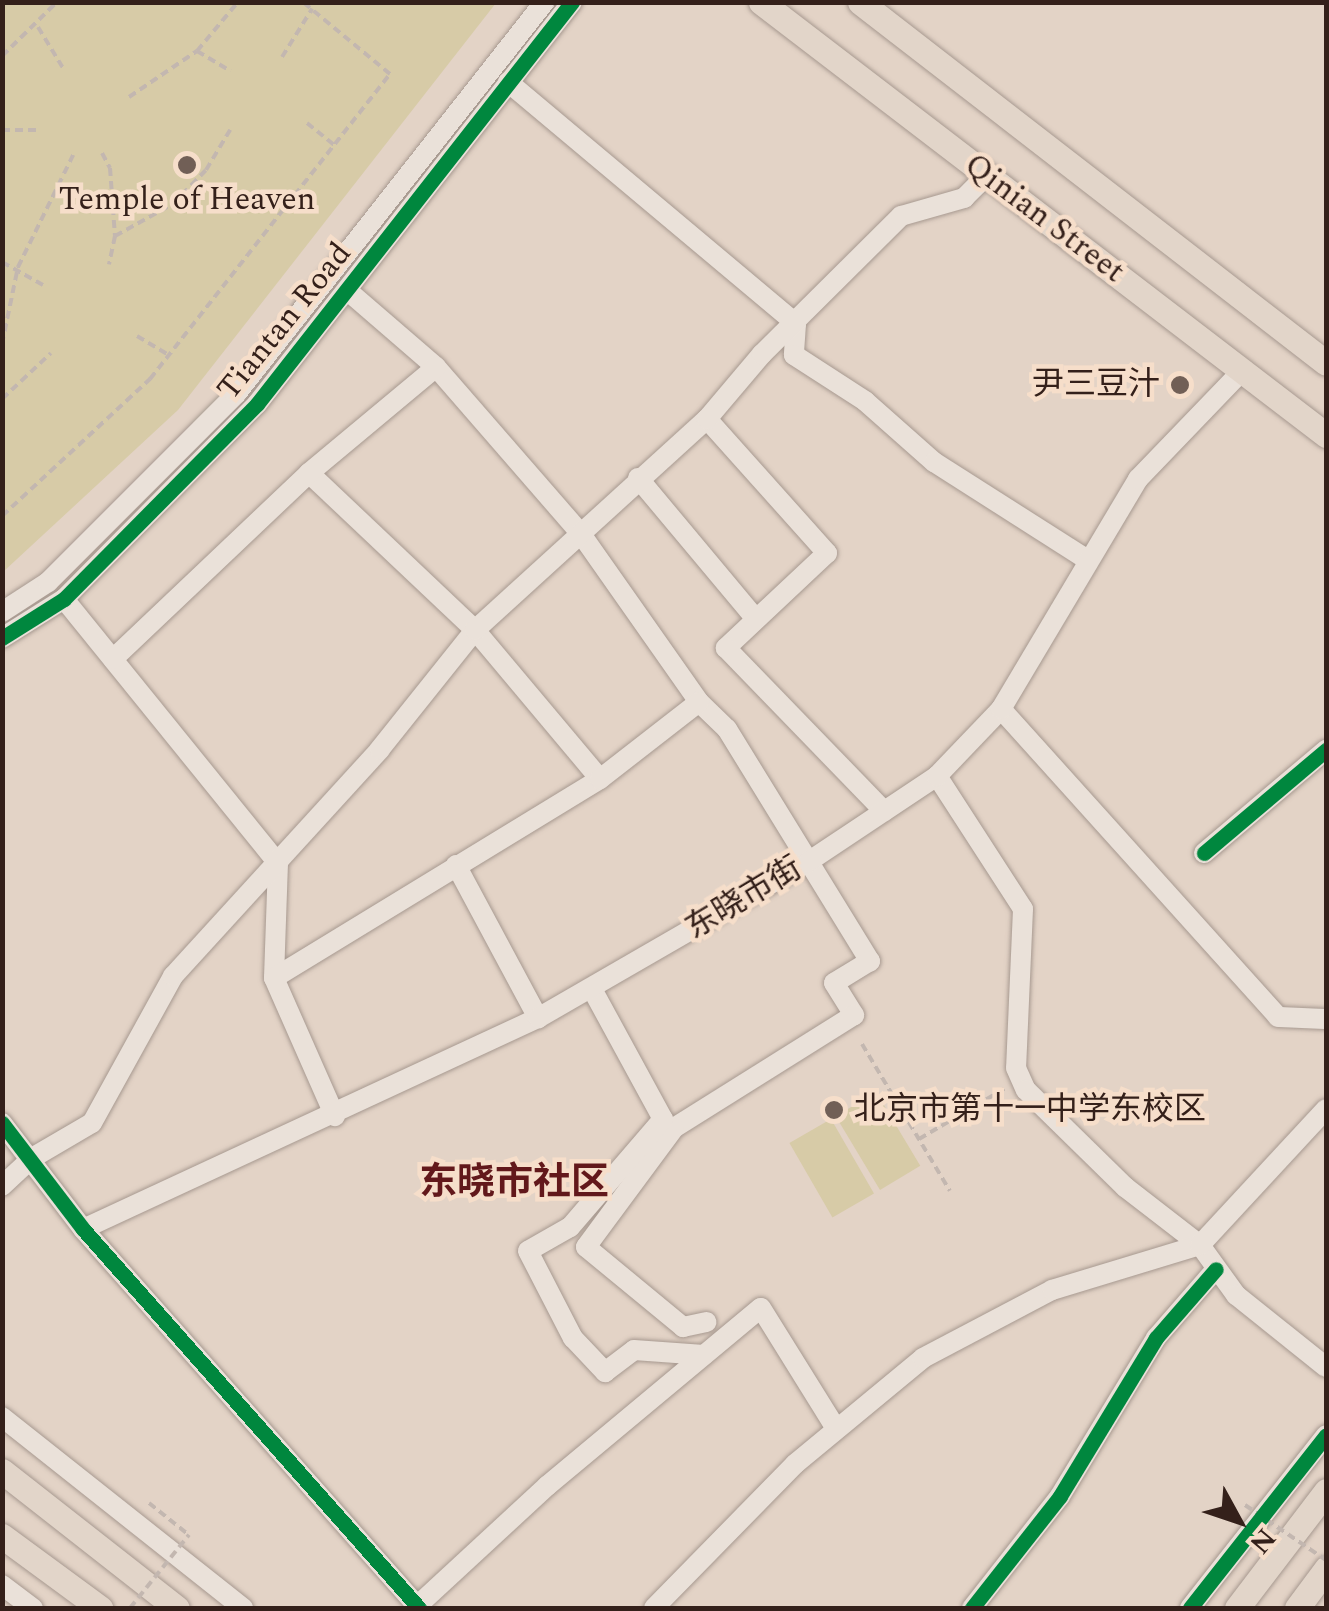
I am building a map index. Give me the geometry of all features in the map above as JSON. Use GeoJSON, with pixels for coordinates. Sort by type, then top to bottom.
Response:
{"type":"FeatureCollection","features":[{"type":"Feature","properties":{"kind":"main road","name":"Qinian Street"},"geometry":{"type":"LineString","coordinates":[[762,2],[1326,435]]}},
{"type":"Feature","properties":{"kind":"main road","name":"Qinian Street"},"geometry":{"type":"LineString","coordinates":[[860,2],[1326,363]]}},
{"type":"Feature","properties":{"kind":"main road"},"geometry":{"type":"LineString","coordinates":[[2,1472],[177,1608]]}},
{"type":"Feature","properties":{"kind":"main road"},"geometry":{"type":"LineString","coordinates":[[1236,1608],[1326,1491]]}},
{"type":"Feature","properties":{"kind":"main road"},"geometry":{"type":"LineString","coordinates":[[2,1536],[100,1608]]}},
{"type":"Feature","properties":{"kind":"main road"},"geometry":{"type":"LineString","coordinates":[[1297,1608],[1326,1569]]}},
{"type":"Feature","properties":{"kind":"street","name":"Tiantan Road"},"geometry":{"type":"LineString","coordinates":[[2,612],[61,570],[236,394],[544,2]]}},
{"type":"Feature","properties":{"kind":"street","name":"Tiantan Road"},"geometry":{"type":"LineString","coordinates":[[2,638],[64,599],[257,404],[572,2]]}},
{"type":"Feature","properties":{"kind":"street"},"geometry":{"type":"LineString","coordinates":[[508,82],[796,324]]}},
{"type":"Feature","properties":{"kind":"street"},"geometry":{"type":"LineString","coordinates":[[2,1186],[32,1158],[92,1122],[174,976],[278,863],[475,630],[638,478],[707,420],[901,216],[964,198],[986,174]]}},
{"type":"Feature","properties":{"kind":"street"},"geometry":{"type":"LineString","coordinates":[[348,290],[436,367],[582,534],[699,702],[727,728],[870,961],[834,983],[854,1015],[668,1124],[570,1227],[528,1251],[573,1338],[605,1372],[634,1350],[704,1355]]}},
{"type":"Feature","properties":{"kind":"street"},"geometry":{"type":"LineString","coordinates":[[796,324],[794,355],[865,401],[934,462],[1088,560]]}},
{"type":"Feature","properties":{"kind":"street"},"geometry":{"type":"LineString","coordinates":[[113,660],[309,473],[436,367]]}},
{"type":"Feature","properties":{"kind":"street","name":"东晓市街"},"geometry":{"type":"LineString","coordinates":[[83,1228],[335,1116],[538,1018],[808,862],[936,776],[1001,709],[1138,479],[1242,371]]}},
{"type":"Feature","properties":{"kind":"street"},"geometry":{"type":"LineString","coordinates":[[707,420],[827,552],[726,648],[884,810]]}},
{"type":"Feature","properties":{"kind":"street"},"geometry":{"type":"LineString","coordinates":[[309,473],[475,630],[600,780]]}},
{"type":"Feature","properties":{"kind":"street"},"geometry":{"type":"LineString","coordinates":[[638,478],[755,618]]}},
{"type":"Feature","properties":{"kind":"street"},"geometry":{"type":"LineString","coordinates":[[64,599],[278,863],[274,978],[335,1116]]}},
{"type":"Feature","properties":{"kind":"street"},"geometry":{"type":"LineString","coordinates":[[274,978],[600,780],[699,702]]}},
{"type":"Feature","properties":{"kind":"street"},"geometry":{"type":"LineString","coordinates":[[1001,709],[1278,1017],[1326,1019]]}},
{"type":"Feature","properties":{"kind":"street"},"geometry":{"type":"LineString","coordinates":[[1204,853],[1326,750]]}},
{"type":"Feature","properties":{"kind":"street"},"geometry":{"type":"LineString","coordinates":[[936,776],[1023,910],[1016,1068],[1021,1079],[1126,1186],[1200,1246],[1236,1295],[1326,1367]]}},
{"type":"Feature","properties":{"kind":"street"},"geometry":{"type":"LineString","coordinates":[[456,865],[538,1018]]}},
{"type":"Feature","properties":{"kind":"street"},"geometry":{"type":"LineString","coordinates":[[592,989],[668,1124]]}},
{"type":"Feature","properties":{"kind":"street"},"geometry":{"type":"LineString","coordinates":[[654,1608],[836,1427],[923,1358],[1052,1290],[1200,1246],[1326,1109]]}},
{"type":"Feature","properties":{"kind":"street"},"geometry":{"type":"LineString","coordinates":[[2,1122],[83,1228],[418,1608],[547,1486],[761,1308],[836,1427]]}},
{"type":"Feature","properties":{"kind":"street"},"geometry":{"type":"LineString","coordinates":[[668,1124],[586,1247],[683,1327],[706,1322]]}},
{"type":"Feature","properties":{"kind":"street"},"geometry":{"type":"LineString","coordinates":[[972,1608],[1060,1496],[1156,1338],[1216,1269]]}},
{"type":"Feature","properties":{"kind":"street"},"geometry":{"type":"LineString","coordinates":[[2,1417],[243,1608]]}},
{"type":"Feature","properties":{"kind":"street"},"geometry":{"type":"LineString","coordinates":[[1190,1608],[1326,1435]]}},
{"type":"Feature","properties":{"kind":"street"},"geometry":{"type":"LineString","coordinates":[[2,1585],[33,1608]]}},
{"type":"Feature","properties":{"kind":"path"},"geometry":{"type":"LineString","coordinates":[[2,56],[38,27],[57,2]]}},
{"type":"Feature","properties":{"kind":"path"},"geometry":{"type":"LineString","coordinates":[[128,97],[197,51],[238,2]]}},
{"type":"Feature","properties":{"kind":"path"},"geometry":{"type":"LineString","coordinates":[[2,516],[74,455],[169,355],[390,74],[303,2]]}},
{"type":"Feature","properties":{"kind":"path"},"geometry":{"type":"LineString","coordinates":[[282,57],[312,10]]}},
{"type":"Feature","properties":{"kind":"path"},"geometry":{"type":"LineString","coordinates":[[38,27],[62,68]]}},
{"type":"Feature","properties":{"kind":"path"},"geometry":{"type":"LineString","coordinates":[[197,51],[230,71]]}},
{"type":"Feature","properties":{"kind":"path"},"geometry":{"type":"LineString","coordinates":[[307,123],[334,146]]}},
{"type":"Feature","properties":{"kind":"path"},"geometry":{"type":"LineString","coordinates":[[2,130],[41,130]]}},
{"type":"Feature","properties":{"kind":"path"},"geometry":{"type":"LineString","coordinates":[[116,236],[173,204],[206,170],[230,130]]}},
{"type":"Feature","properties":{"kind":"path"},"geometry":{"type":"LineString","coordinates":[[102,153],[110,168],[116,236],[109,264]]}},
{"type":"Feature","properties":{"kind":"path"},"geometry":{"type":"LineString","coordinates":[[2,344],[18,268],[73,156]]}},
{"type":"Feature","properties":{"kind":"path"},"geometry":{"type":"LineString","coordinates":[[2,262],[43,285]]}},
{"type":"Feature","properties":{"kind":"path"},"geometry":{"type":"LineString","coordinates":[[137,336],[169,355]]}},
{"type":"Feature","properties":{"kind":"path"},"geometry":{"type":"LineString","coordinates":[[2,399],[51,353]]}},
{"type":"Feature","properties":{"kind":"path"},"geometry":{"type":"LineString","coordinates":[[862,1044],[950,1191]]}},
{"type":"Feature","properties":{"kind":"path"},"geometry":{"type":"LineString","coordinates":[[919,1139],[1021,1079]]}},
{"type":"Feature","properties":{"kind":"path"},"geometry":{"type":"LineString","coordinates":[[130,1608],[190,1535],[149,1503]]}},
{"type":"Feature","properties":{"kind":"path"},"geometry":{"type":"LineString","coordinates":[[1245,1505],[1326,1560]]}},
{"type":"Feature","properties":{"kind":"shaded area","name":"Temple of Heaven"},"geometry":{"type":"Polygon","coordinates":[[[2,3],[496,3],[178,410],[3,572],[2,3]]]}},
{"type":"Feature","properties":{"kind":"shaded area"},"geometry":{"type":"Polygon","coordinates":[[[876,1092],[920,1166],[880,1190],[836,1116],[876,1092]]]}},
{"type":"Feature","properties":{"kind":"shaded area"},"geometry":{"type":"Polygon","coordinates":[[[831,1119],[874,1193],[832,1217],[789,1143],[831,1119]]]}},
{"type":"Feature","properties":{"kind":"cycle path"},"geometry":{"type":"LineString","coordinates":[[2,638],[64,599],[257,404],[572,2]]}},
{"type":"Feature","properties":{"kind":"cycle path"},"geometry":{"type":"LineString","coordinates":[[1204,853],[1326,750]]}},
{"type":"Feature","properties":{"kind":"cycle path"},"geometry":{"type":"LineString","coordinates":[[2,1123],[83,1229],[419,1608]]}},
{"type":"Feature","properties":{"kind":"cycle path"},"geometry":{"type":"LineString","coordinates":[[972,1608],[1060,1496],[1156,1338],[1216,1269]]}},
{"type":"Feature","properties":{"kind":"cycle path"},"geometry":{"type":"LineString","coordinates":[[1190,1608],[1326,1435]]}},
{"type":"Feature","properties":{"kind":"place","name":"Temple of Heaven"},"geometry":{"type":"Point","coordinates":[187,165]}},
{"type":"Feature","properties":{"kind":"place","name":"尹三豆汁"},"geometry":{"type":"Point","coordinates":[1180,385]}},
{"type":"Feature","properties":{"kind":"place","name":"北京市第十一中学东校区"},"geometry":{"type":"Point","coordinates":[834,1110]}},
{"type":"Feature","properties":{"kind":"district","name":"东晓市社区"},"geometry":{"type":"Point","coordinates":[514,1184]}}]}
